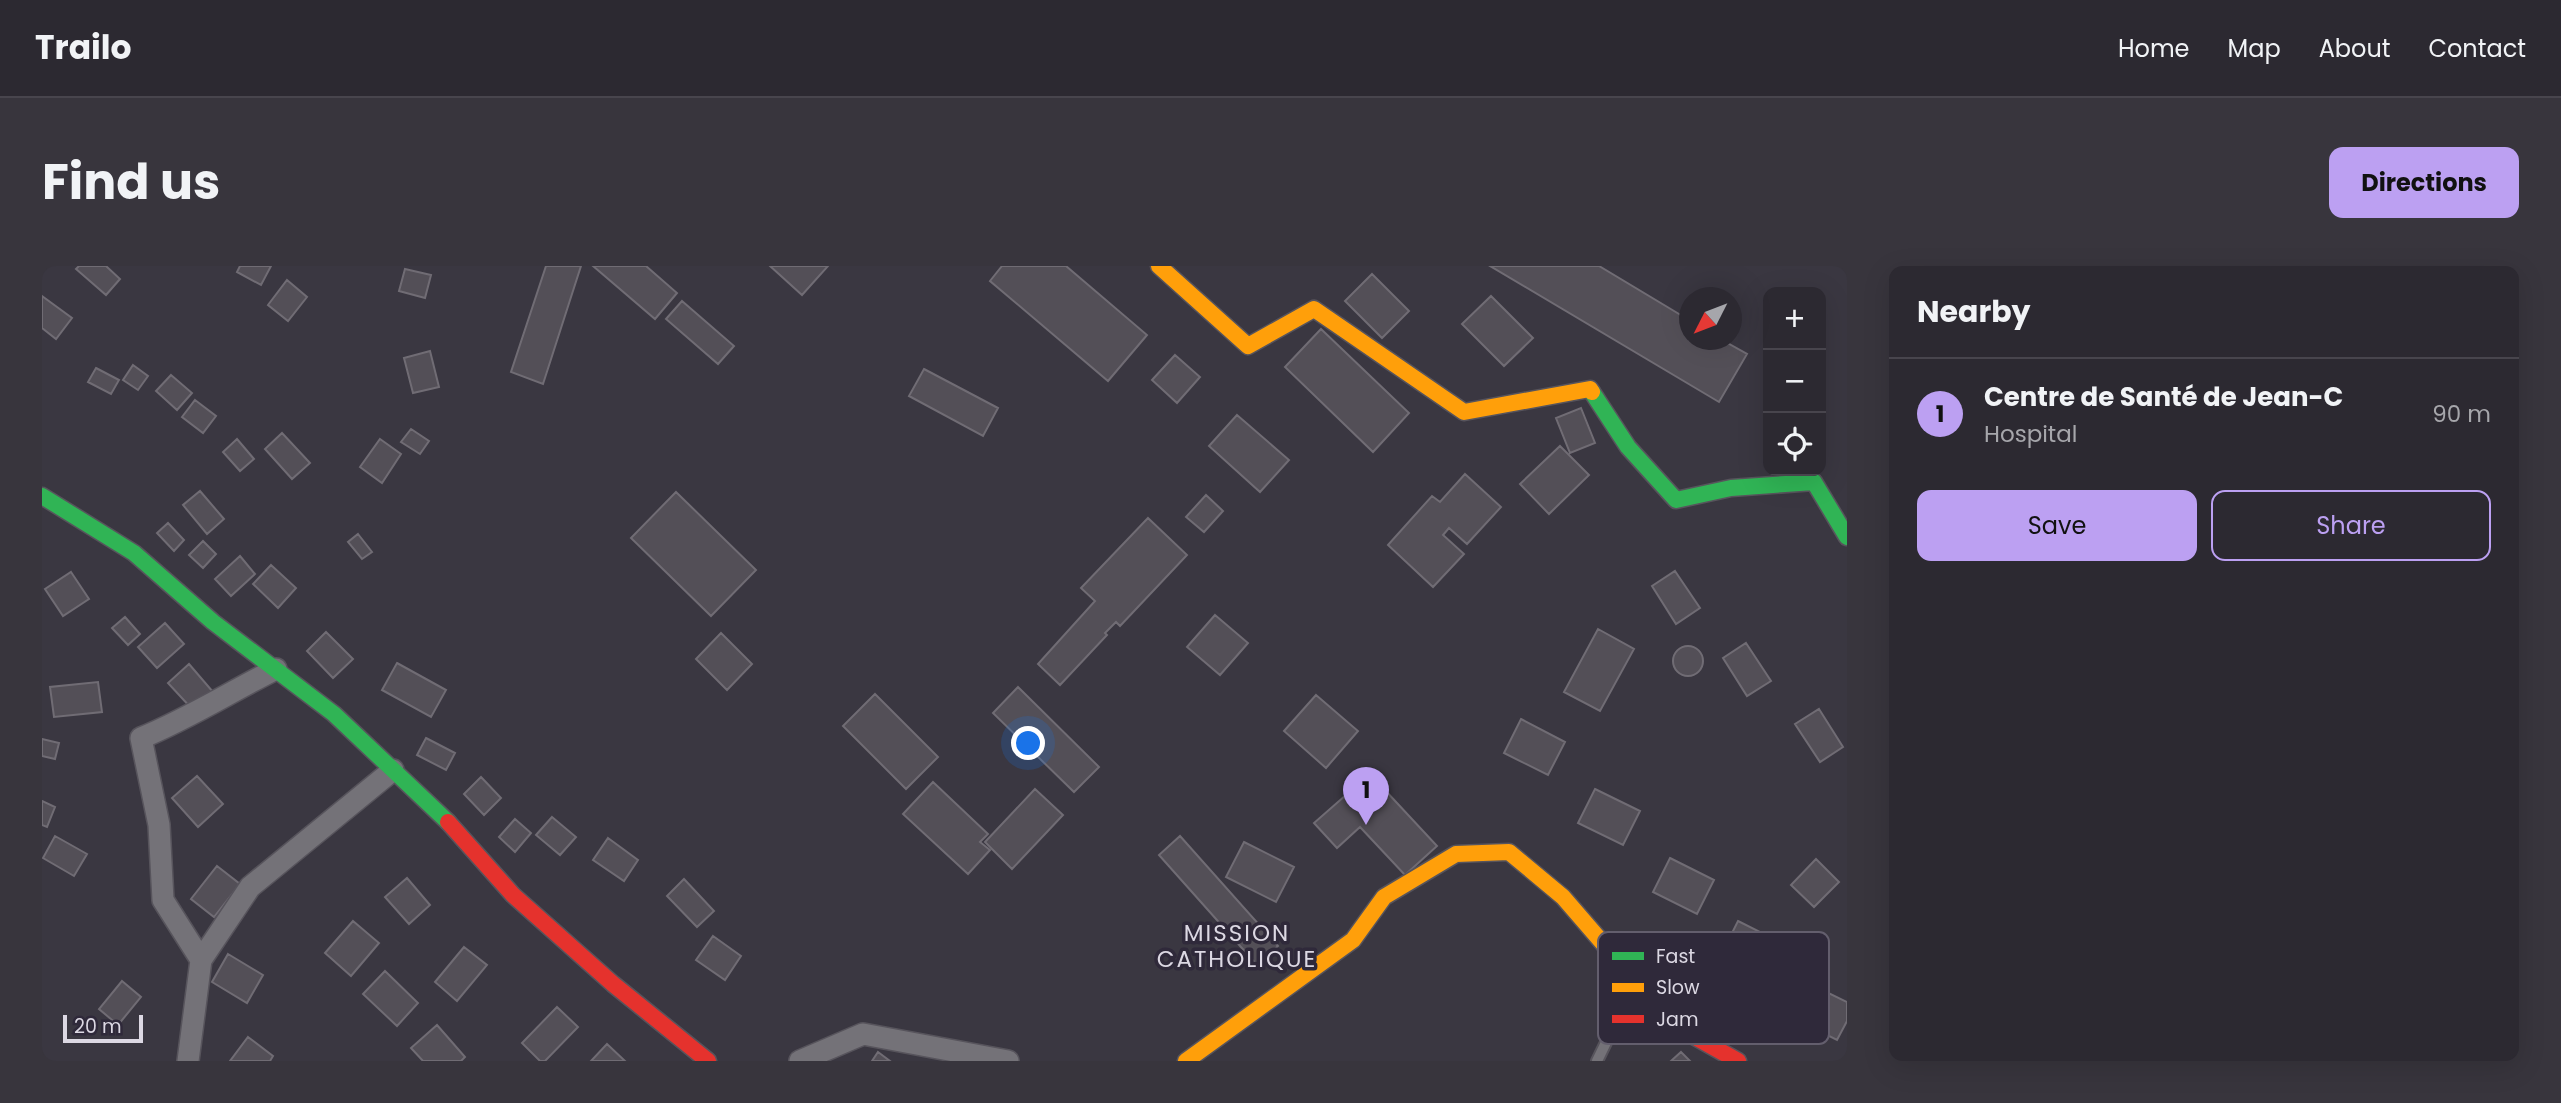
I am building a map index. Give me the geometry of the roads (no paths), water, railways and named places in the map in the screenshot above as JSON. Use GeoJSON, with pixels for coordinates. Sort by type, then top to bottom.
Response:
{"type":"FeatureCollection","features":[{"type":"Feature","properties":{"kind":"street"},"geometry":{"type":"LineString","coordinates":[[1159,266],[1248,345],[1314,309],[1464,412],[1590,388],[1628,447],[1676,500],[1731,488],[1814,482],[1847,537]]}},
{"type":"Feature","properties":{"kind":"street"},"geometry":{"type":"LineString","coordinates":[[42,496],[134,553],[213,622],[334,714],[455,829],[513,895],[613,984],[708,1061]]}},
{"type":"Feature","properties":{"kind":"street"},"geometry":{"type":"LineString","coordinates":[[201,960],[163,900],[159,825],[141,738],[183,721],[222,696],[276,669]]}},
{"type":"Feature","properties":{"kind":"street"},"geometry":{"type":"LineString","coordinates":[[188,1061],[201,960],[250,887],[393,770]]}},
{"type":"Feature","properties":{"kind":"street"},"geometry":{"type":"LineString","coordinates":[[1186,1061],[1353,940],[1384,897],[1456,854],[1509,852],[1563,897],[1598,937]]}},
{"type":"Feature","properties":{"kind":"street"},"geometry":{"type":"LineString","coordinates":[[800,1061],[863,1034],[1008,1061]]}},
{"type":"Feature","properties":{"kind":"street"},"geometry":{"type":"LineString","coordinates":[[1708,1044],[1738,1061]]}},
{"type":"Feature","properties":{"kind":"lane"},"geometry":{"type":"LineString","coordinates":[[1597,1061],[1605,1044]]}},
{"type":"Feature","properties":{"kind":"place","name":"Centre de Santé de Jean-C"},"geometry":{"type":"Point","coordinates":[1366,825]}},
{"type":"Feature","properties":{"kind":"district","name":"MISSION CATHOLIQUE"},"geometry":{"type":"Point","coordinates":[1237,946]}}]}
